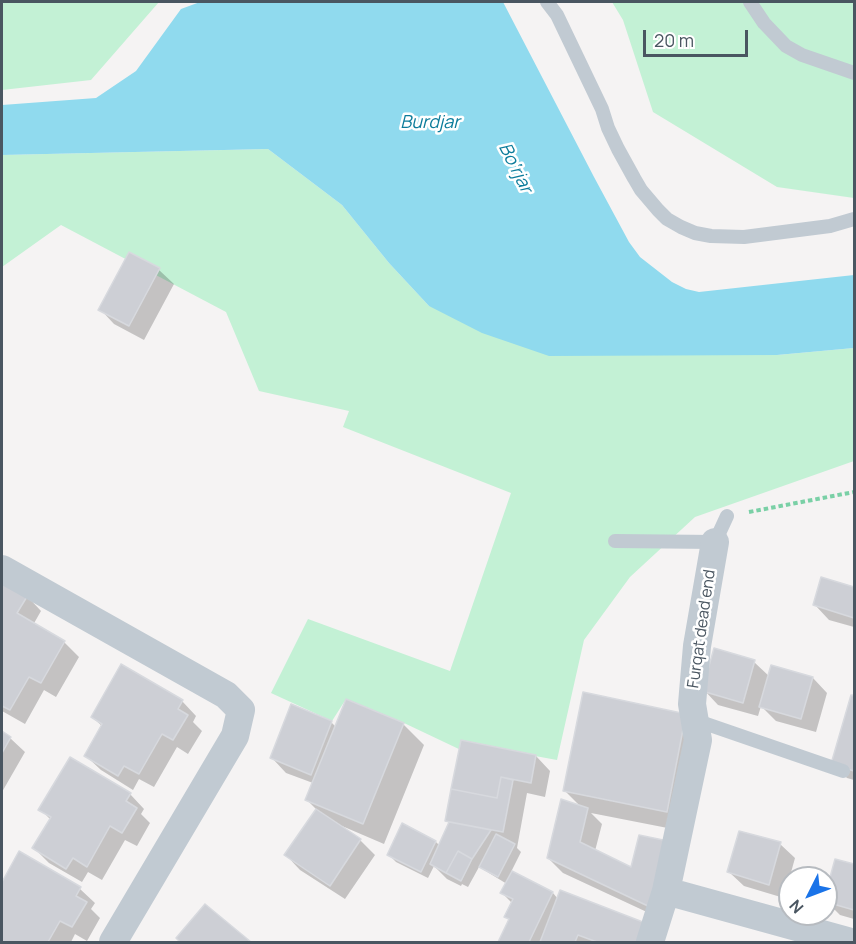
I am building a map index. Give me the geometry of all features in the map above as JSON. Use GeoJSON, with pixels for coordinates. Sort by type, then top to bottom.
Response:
{"type":"FeatureCollection","features":[{"type":"Feature","properties":{"kind":"street","name":"Furqat dead end"},"geometry":{"type":"LineString","coordinates":[[650,942],[666,891],[698,740],[692,704],[697,646],[715,542]]}},
{"type":"Feature","properties":{"kind":"street"},"geometry":{"type":"LineString","coordinates":[[2,569],[226,695],[241,710],[235,736],[113,942]]}},
{"type":"Feature","properties":{"kind":"street"},"geometry":{"type":"LineString","coordinates":[[666,891],[850,942]]}},
{"type":"Feature","properties":{"kind":"lane"},"geometry":{"type":"LineString","coordinates":[[546,2],[557,15],[602,109],[608,128],[634,178],[667,219],[695,233],[744,237],[830,226],[855,219]]}},
{"type":"Feature","properties":{"kind":"lane"},"geometry":{"type":"LineString","coordinates":[[750,2],[764,23],[786,46],[802,56],[855,73]]}},
{"type":"Feature","properties":{"kind":"lane"},"geometry":{"type":"LineString","coordinates":[[615,541],[715,542],[727,516]]}},
{"type":"Feature","properties":{"kind":"lane"},"geometry":{"type":"LineString","coordinates":[[695,720],[843,771]]}},
{"type":"Feature","properties":{"kind":"path"},"geometry":{"type":"LineString","coordinates":[[727,516],[855,492]]}},
{"type":"Feature","properties":{"kind":"green space"},"geometry":{"type":"Polygon","coordinates":[[[2,2],[159,2],[91,80],[2,90],[2,2]]]}},
{"type":"Feature","properties":{"kind":"green space"},"geometry":{"type":"Polygon","coordinates":[[[612,2],[854,2],[854,198],[777,187],[653,112],[623,20],[612,2]]]}},
{"type":"Feature","properties":{"kind":"green space"},"geometry":{"type":"Polygon","coordinates":[[[268,149],[342,205],[389,263],[429,306],[777,355],[854,348],[854,461],[695,517],[630,577],[584,640],[557,760],[497,749],[482,760],[404,723],[346,699],[332,721],[271,693],[308,619],[450,671],[511,493],[343,427],[349,411],[259,391],[226,312],[61,225],[2,267],[2,155],[268,149]]]}},
{"type":"Feature","properties":{"kind":"water","name":"Burdjar"},"geometry":{"type":"Polygon","coordinates":[[[200,2],[503,2],[594,177],[629,242],[640,257],[672,282],[699,292],[854,275],[854,348],[777,355],[549,356],[482,333],[429,306],[389,263],[342,205],[268,149],[2,155],[2,105],[96,98],[136,71],[181,9],[200,2]]]}},
{"type":"Feature","properties":{"kind":"building"},"geometry":{"type":"Polygon","coordinates":[[[129,252],[160,268],[129,326],[98,310],[129,252]]]}},
{"type":"Feature","properties":{"kind":"building"},"geometry":{"type":"Polygon","coordinates":[[[821,577],[854,587],[854,618],[813,605],[821,577]]]}},
{"type":"Feature","properties":{"kind":"building"},"geometry":{"type":"Polygon","coordinates":[[[2,580],[28,595],[17,613],[65,641],[41,683],[29,677],[10,710],[2,706],[2,580]]]}},
{"type":"Feature","properties":{"kind":"building"},"geometry":{"type":"Polygon","coordinates":[[[714,648],[755,660],[743,703],[702,691],[714,648]]]}},
{"type":"Feature","properties":{"kind":"building"},"geometry":{"type":"Polygon","coordinates":[[[121,664],[183,700],[178,709],[188,715],[173,740],[162,734],[139,774],[124,766],[118,776],[84,756],[102,724],[91,717],[121,664]]]}},
{"type":"Feature","properties":{"kind":"building"},"geometry":{"type":"Polygon","coordinates":[[[771,665],[813,677],[801,719],[759,707],[771,665]]]}},
{"type":"Feature","properties":{"kind":"building"},"geometry":{"type":"Polygon","coordinates":[[[583,692],[686,714],[667,812],[563,791],[583,692]]]}},
{"type":"Feature","properties":{"kind":"building"},"geometry":{"type":"Polygon","coordinates":[[[851,695],[854,696],[854,771],[831,764],[851,695]]]}},
{"type":"Feature","properties":{"kind":"building"},"geometry":{"type":"Polygon","coordinates":[[[346,699],[404,723],[363,824],[305,800],[346,699]]]}},
{"type":"Feature","properties":{"kind":"building"},"geometry":{"type":"Polygon","coordinates":[[[291,704],[332,721],[311,775],[270,758],[291,704]]]}},
{"type":"Feature","properties":{"kind":"building"},"geometry":{"type":"Polygon","coordinates":[[[2,731],[11,737],[2,753],[2,731]]]}},
{"type":"Feature","properties":{"kind":"building"},"geometry":{"type":"Polygon","coordinates":[[[461,740],[536,755],[531,783],[501,777],[497,798],[451,789],[461,740]]]}},
{"type":"Feature","properties":{"kind":"building"},"geometry":{"type":"Polygon","coordinates":[[[70,757],[131,793],[126,801],[137,808],[122,833],[110,826],[87,867],[73,858],[66,869],[32,848],[51,817],[38,810],[70,757]]]}},
{"type":"Feature","properties":{"kind":"building"},"geometry":{"type":"Polygon","coordinates":[[[501,777],[513,780],[503,832],[445,821],[451,789],[497,798],[501,777]]]}},
{"type":"Feature","properties":{"kind":"building"},"geometry":{"type":"Polygon","coordinates":[[[561,799],[588,808],[580,842],[631,867],[639,835],[668,841],[650,907],[547,858],[561,799]]]}},
{"type":"Feature","properties":{"kind":"building"},"geometry":{"type":"Polygon","coordinates":[[[316,809],[361,839],[330,886],[284,855],[316,809]]]}},
{"type":"Feature","properties":{"kind":"building"},"geometry":{"type":"Polygon","coordinates":[[[449,822],[491,830],[472,859],[458,851],[446,873],[430,864],[449,822]]]}},
{"type":"Feature","properties":{"kind":"building"},"geometry":{"type":"Polygon","coordinates":[[[402,823],[436,841],[421,872],[387,855],[402,823]]]}},
{"type":"Feature","properties":{"kind":"building"},"geometry":{"type":"Polygon","coordinates":[[[739,831],[781,842],[769,885],[727,872],[739,831]]]}},
{"type":"Feature","properties":{"kind":"building"},"geometry":{"type":"Polygon","coordinates":[[[496,834],[515,844],[498,877],[479,867],[496,834]]]}},
{"type":"Feature","properties":{"kind":"building"},"geometry":{"type":"Polygon","coordinates":[[[19,851],[81,887],[76,896],[87,902],[72,927],[60,921],[48,942],[2,942],[2,882],[19,851]]]}},
{"type":"Feature","properties":{"kind":"building"},"geometry":{"type":"Polygon","coordinates":[[[458,851],[472,859],[461,881],[446,873],[458,851]]]}},
{"type":"Feature","properties":{"kind":"building"},"geometry":{"type":"Polygon","coordinates":[[[835,859],[854,864],[854,910],[838,905],[838,866],[833,866],[835,859]]]}},
{"type":"Feature","properties":{"kind":"building"},"geometry":{"type":"Polygon","coordinates":[[[512,871],[553,892],[529,942],[498,942],[509,919],[504,917],[513,899],[500,893],[512,871]]]}},
{"type":"Feature","properties":{"kind":"building"},"geometry":{"type":"Polygon","coordinates":[[[560,890],[648,924],[641,942],[597,942],[578,935],[575,942],[540,942],[560,890]]]}},
{"type":"Feature","properties":{"kind":"building"},"geometry":{"type":"Polygon","coordinates":[[[205,904],[251,942],[180,942],[176,938],[205,904]]]}},
{"type":"Feature","properties":{"kind":"water label","name":"Bo‘rjar"},"geometry":{"type":"Point","coordinates":[515,168]}}]}
